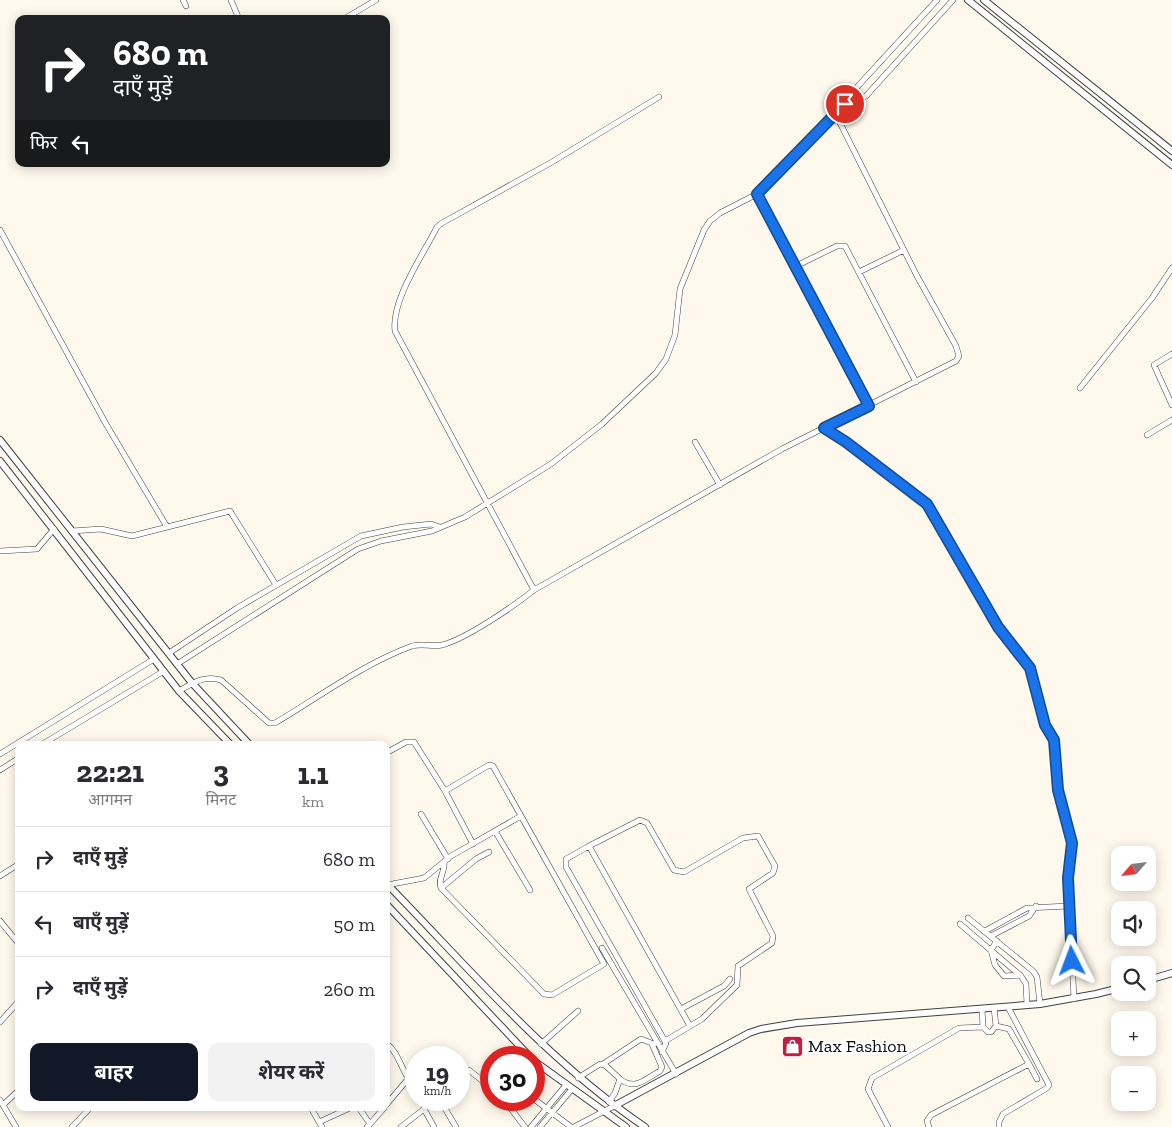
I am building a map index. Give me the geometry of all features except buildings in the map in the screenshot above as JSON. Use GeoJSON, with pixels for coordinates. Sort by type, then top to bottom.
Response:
{"type":"FeatureCollection","features":[{"type":"Feature","properties":{"kind":"street"},"geometry":{"type":"LineString","coordinates":[[183,0],[186,6]]}},
{"type":"Feature","properties":{"kind":"street"},"geometry":{"type":"LineString","coordinates":[[231,0],[237,15]]}},
{"type":"Feature","properties":{"kind":"street"},"geometry":{"type":"LineString","coordinates":[[351,15],[376,0]]}},
{"type":"Feature","properties":{"kind":"street"},"geometry":{"type":"LineString","coordinates":[[178,664],[358,549],[441,527],[487,505],[551,464],[602,424],[656,373],[666,358],[675,335],[680,289],[704,230],[710,221],[720,213],[757,194],[837,113],[937,0]]}},
{"type":"Feature","properties":{"kind":"street"},"geometry":{"type":"LineString","coordinates":[[837,113],[866,96],[953,0]]}},
{"type":"Feature","properties":{"kind":"street"},"geometry":{"type":"LineString","coordinates":[[968,0],[1172,165]]}},
{"type":"Feature","properties":{"kind":"street"},"geometry":{"type":"LineString","coordinates":[[984,0],[1172,151]]}},
{"type":"Feature","properties":{"kind":"street"},"geometry":{"type":"LineString","coordinates":[[926,13],[934,22]]}},
{"type":"Feature","properties":{"kind":"street"},"geometry":{"type":"LineString","coordinates":[[904,37],[914,45]]}},
{"type":"Feature","properties":{"kind":"street"},"geometry":{"type":"LineString","coordinates":[[877,66],[886,75]]}},
{"type":"Feature","properties":{"kind":"street"},"geometry":{"type":"LineString","coordinates":[[534,590],[487,505],[396,331],[394,319],[396,309],[437,227],[552,162],[659,97]]}},
{"type":"Feature","properties":{"kind":"street"},"geometry":{"type":"LineString","coordinates":[[179,691],[192,683],[208,677],[221,680],[269,723],[275,723],[346,680],[412,646],[442,645],[452,641],[514,606],[534,590],[720,485],[824,428],[956,360],[959,356],[956,346],[904,250],[837,113]]}},
{"type":"Feature","properties":{"kind":"street"},"geometry":{"type":"LineString","coordinates":[[757,194],[869,406]]}},
{"type":"Feature","properties":{"kind":"street"},"geometry":{"type":"LineString","coordinates":[[0,230],[106,424],[168,527]]}},
{"type":"Feature","properties":{"kind":"street"},"geometry":{"type":"LineString","coordinates":[[796,266],[841,245],[847,249],[916,382]]}},
{"type":"Feature","properties":{"kind":"street"},"geometry":{"type":"LineString","coordinates":[[860,272],[904,250]]}},
{"type":"Feature","properties":{"kind":"street"},"geometry":{"type":"LineString","coordinates":[[1080,388],[1152,298],[1172,268]]}},
{"type":"Feature","properties":{"kind":"street"},"geometry":{"type":"LineString","coordinates":[[1172,354],[1154,366],[1172,405]]}},
{"type":"Feature","properties":{"kind":"street"},"geometry":{"type":"LineString","coordinates":[[1147,435],[1172,420]]}},
{"type":"Feature","properties":{"kind":"street"},"geometry":{"type":"LineString","coordinates":[[824,428],[846,442],[927,504],[998,627],[1030,668],[1045,725],[1054,740],[1058,790],[1072,843],[1068,878],[1074,998]]}},
{"type":"Feature","properties":{"kind":"street"},"geometry":{"type":"LineString","coordinates":[[0,440],[192,683],[246,741]]}},
{"type":"Feature","properties":{"kind":"street"},"geometry":{"type":"LineString","coordinates":[[695,442],[720,485]]}},
{"type":"Feature","properties":{"kind":"street"},"geometry":{"type":"LineString","coordinates":[[0,460],[179,691],[227,741]]}},
{"type":"Feature","properties":{"kind":"street"},"geometry":{"type":"LineString","coordinates":[[72,531],[101,529],[128,536],[228,510],[276,585]]}},
{"type":"Feature","properties":{"kind":"street"},"geometry":{"type":"LineString","coordinates":[[169,653],[276,585],[361,536],[403,527],[431,524],[441,527]]}},
{"type":"Feature","properties":{"kind":"street"},"geometry":{"type":"LineString","coordinates":[[0,551],[37,549],[54,529]]}},
{"type":"Feature","properties":{"kind":"street"},"geometry":{"type":"LineString","coordinates":[[21,741],[154,658]]}},
{"type":"Feature","properties":{"kind":"street"},"geometry":{"type":"LineString","coordinates":[[48,741],[164,671]]}},
{"type":"Feature","properties":{"kind":"street"},"geometry":{"type":"LineString","coordinates":[[390,751],[406,742],[414,742],[445,791],[473,844]]}},
{"type":"Feature","properties":{"kind":"street"},"geometry":{"type":"LineString","coordinates":[[0,754],[15,745]]}},
{"type":"Feature","properties":{"kind":"street"},"geometry":{"type":"LineString","coordinates":[[0,770],[15,761]]}},
{"type":"Feature","properties":{"kind":"street"},"geometry":{"type":"LineString","coordinates":[[421,814],[446,861],[440,882],[441,888],[547,995],[563,989],[603,966],[604,960],[492,765],[445,791]]}},
{"type":"Feature","properties":{"kind":"street"},"geometry":{"type":"LineString","coordinates":[[390,884],[424,878],[446,861],[521,816]]}},
{"type":"Feature","properties":{"kind":"street"},"geometry":{"type":"LineString","coordinates":[[662,1052],[666,1045],[665,1041],[566,867],[566,858],[642,820],[649,827],[674,870],[678,872],[684,872],[750,836],[758,836],[775,863],[776,869],[773,873],[748,889],[773,936],[772,943],[738,966],[737,985],[702,1019],[665,1041]]}},
{"type":"Feature","properties":{"kind":"street"},"geometry":{"type":"LineString","coordinates":[[496,831],[530,890]]}},
{"type":"Feature","properties":{"kind":"street"},"geometry":{"type":"LineString","coordinates":[[589,846],[690,1026]]}},
{"type":"Feature","properties":{"kind":"street"},"geometry":{"type":"LineString","coordinates":[[441,888],[476,859],[489,852]]}},
{"type":"Feature","properties":{"kind":"street"},"geometry":{"type":"LineString","coordinates":[[0,876],[15,867]]}},
{"type":"Feature","properties":{"kind":"street"},"geometry":{"type":"LineString","coordinates":[[390,887],[481,984],[541,1044],[578,1078],[611,1104],[645,1127]]}},
{"type":"Feature","properties":{"kind":"street"},"geometry":{"type":"LineString","coordinates":[[986,931],[1027,908],[1037,906],[1069,906]]}},
{"type":"Feature","properties":{"kind":"street"},"geometry":{"type":"LineString","coordinates":[[991,936],[1029,916],[1037,906]]}},
{"type":"Feature","properties":{"kind":"street"},"geometry":{"type":"LineString","coordinates":[[390,908],[520,1046]]}},
{"type":"Feature","properties":{"kind":"street"},"geometry":{"type":"LineString","coordinates":[[968,918],[986,931],[1036,975],[1040,1004]]}},
{"type":"Feature","properties":{"kind":"street"},"geometry":{"type":"LineString","coordinates":[[0,920],[15,939]]}},
{"type":"Feature","properties":{"kind":"street"},"geometry":{"type":"LineString","coordinates":[[960,924],[1025,980],[1027,1005]]}},
{"type":"Feature","properties":{"kind":"street"},"geometry":{"type":"LineString","coordinates":[[997,941],[991,950],[995,965],[1004,976],[1020,975]]}},
{"type":"Feature","properties":{"kind":"street"},"geometry":{"type":"LineString","coordinates":[[602,948],[654,1042],[676,1074]]}},
{"type":"Feature","properties":{"kind":"street"},"geometry":{"type":"LineString","coordinates":[[1156,978],[1172,973]]}},
{"type":"Feature","properties":{"kind":"street"},"geometry":{"type":"LineString","coordinates":[[1025,980],[1036,975]]}},
{"type":"Feature","properties":{"kind":"street"},"geometry":{"type":"LineString","coordinates":[[680,1009],[724,986],[730,979]]}},
{"type":"Feature","properties":{"kind":"street"},"geometry":{"type":"LineString","coordinates":[[547,1108],[573,1127],[603,1112],[611,1104],[676,1074],[749,1034],[775,1026],[912,1013],[982,1010],[1040,1004],[1111,990]]}},
{"type":"Feature","properties":{"kind":"street"},"geometry":{"type":"LineString","coordinates":[[0,1022],[15,1005]]}},
{"type":"Feature","properties":{"kind":"street"},"geometry":{"type":"LineString","coordinates":[[999,1127],[998,1122],[1003,1114],[1049,1085],[1008,1007]]}},
{"type":"Feature","properties":{"kind":"street"},"geometry":{"type":"LineString","coordinates":[[982,1010],[983,1027],[988,1032],[991,1032],[996,1026],[994,1008]]}},
{"type":"Feature","properties":{"kind":"street"},"geometry":{"type":"LineString","coordinates":[[541,1044],[578,1011]]}},
{"type":"Feature","properties":{"kind":"street"},"geometry":{"type":"LineString","coordinates":[[996,1026],[1009,1029],[1037,1079]]}},
{"type":"Feature","properties":{"kind":"street"},"geometry":{"type":"LineString","coordinates":[[888,1127],[868,1088],[872,1078],[959,1028],[983,1027]]}},
{"type":"Feature","properties":{"kind":"street"},"geometry":{"type":"LineString","coordinates":[[578,1078],[641,1039],[654,1042],[660,1038],[665,1041]]}},
{"type":"Feature","properties":{"kind":"street"},"geometry":{"type":"LineString","coordinates":[[603,1064],[627,1085],[633,1085],[660,1072],[662,1067],[654,1042]]}},
{"type":"Feature","properties":{"kind":"street"},"geometry":{"type":"LineString","coordinates":[[390,1047],[395,1052],[405,1073]]}},
{"type":"Feature","properties":{"kind":"street"},"geometry":{"type":"LineString","coordinates":[[929,1127],[927,1122],[931,1115],[1029,1064]]}},
{"type":"Feature","properties":{"kind":"street"},"geometry":{"type":"LineString","coordinates":[[545,1069],[626,1127]]}},
{"type":"Feature","properties":{"kind":"street"},"geometry":{"type":"LineString","coordinates":[[470,1070],[480,1078]]}},
{"type":"Feature","properties":{"kind":"street"},"geometry":{"type":"LineString","coordinates":[[611,1104],[620,1079]]}},
{"type":"Feature","properties":{"kind":"street"},"geometry":{"type":"LineString","coordinates":[[390,1100],[405,1083]]}},
{"type":"Feature","properties":{"kind":"street"},"geometry":{"type":"LineString","coordinates":[[513,1111],[526,1127],[531,1127],[566,1085]]}},
{"type":"Feature","properties":{"kind":"street"},"geometry":{"type":"LineString","coordinates":[[540,1127],[572,1089]]}},
{"type":"Feature","properties":{"kind":"street"},"geometry":{"type":"LineString","coordinates":[[3,1106],[15,1094]]}},
{"type":"Feature","properties":{"kind":"street"},"geometry":{"type":"LineString","coordinates":[[0,1100],[16,1127]]}},
{"type":"Feature","properties":{"kind":"street"},"geometry":{"type":"LineString","coordinates":[[72,1127],[87,1111]]}},
{"type":"Feature","properties":{"kind":"street"},"geometry":{"type":"LineString","coordinates":[[313,1111],[321,1124],[345,1111]]}},
{"type":"Feature","properties":{"kind":"street"},"geometry":{"type":"LineString","coordinates":[[360,1111],[368,1126],[381,1111]]}},
{"type":"Feature","properties":{"kind":"street"},"geometry":{"type":"LineString","coordinates":[[401,1127],[421,1111]]}},
{"type":"Feature","properties":{"kind":"street"},"geometry":{"type":"LineString","coordinates":[[425,1111],[434,1127]]}},
{"type":"Feature","properties":{"kind":"street"},"geometry":{"type":"LineString","coordinates":[[447,1111],[456,1127]]}},
{"type":"Feature","properties":{"kind":"place","name":"Max Fashion"},"geometry":{"type":"Point","coordinates":[792,1046]}},
{"type":"Feature","properties":{"kind":"route"},"geometry":{"type":"LineString","coordinates":[[845,104],[757,194],[869,406],[824,428],[836,434],[927,504],[998,627],[1030,668],[1045,725],[1054,740],[1058,790],[1072,843],[1068,878],[1072,961]]}}]}
